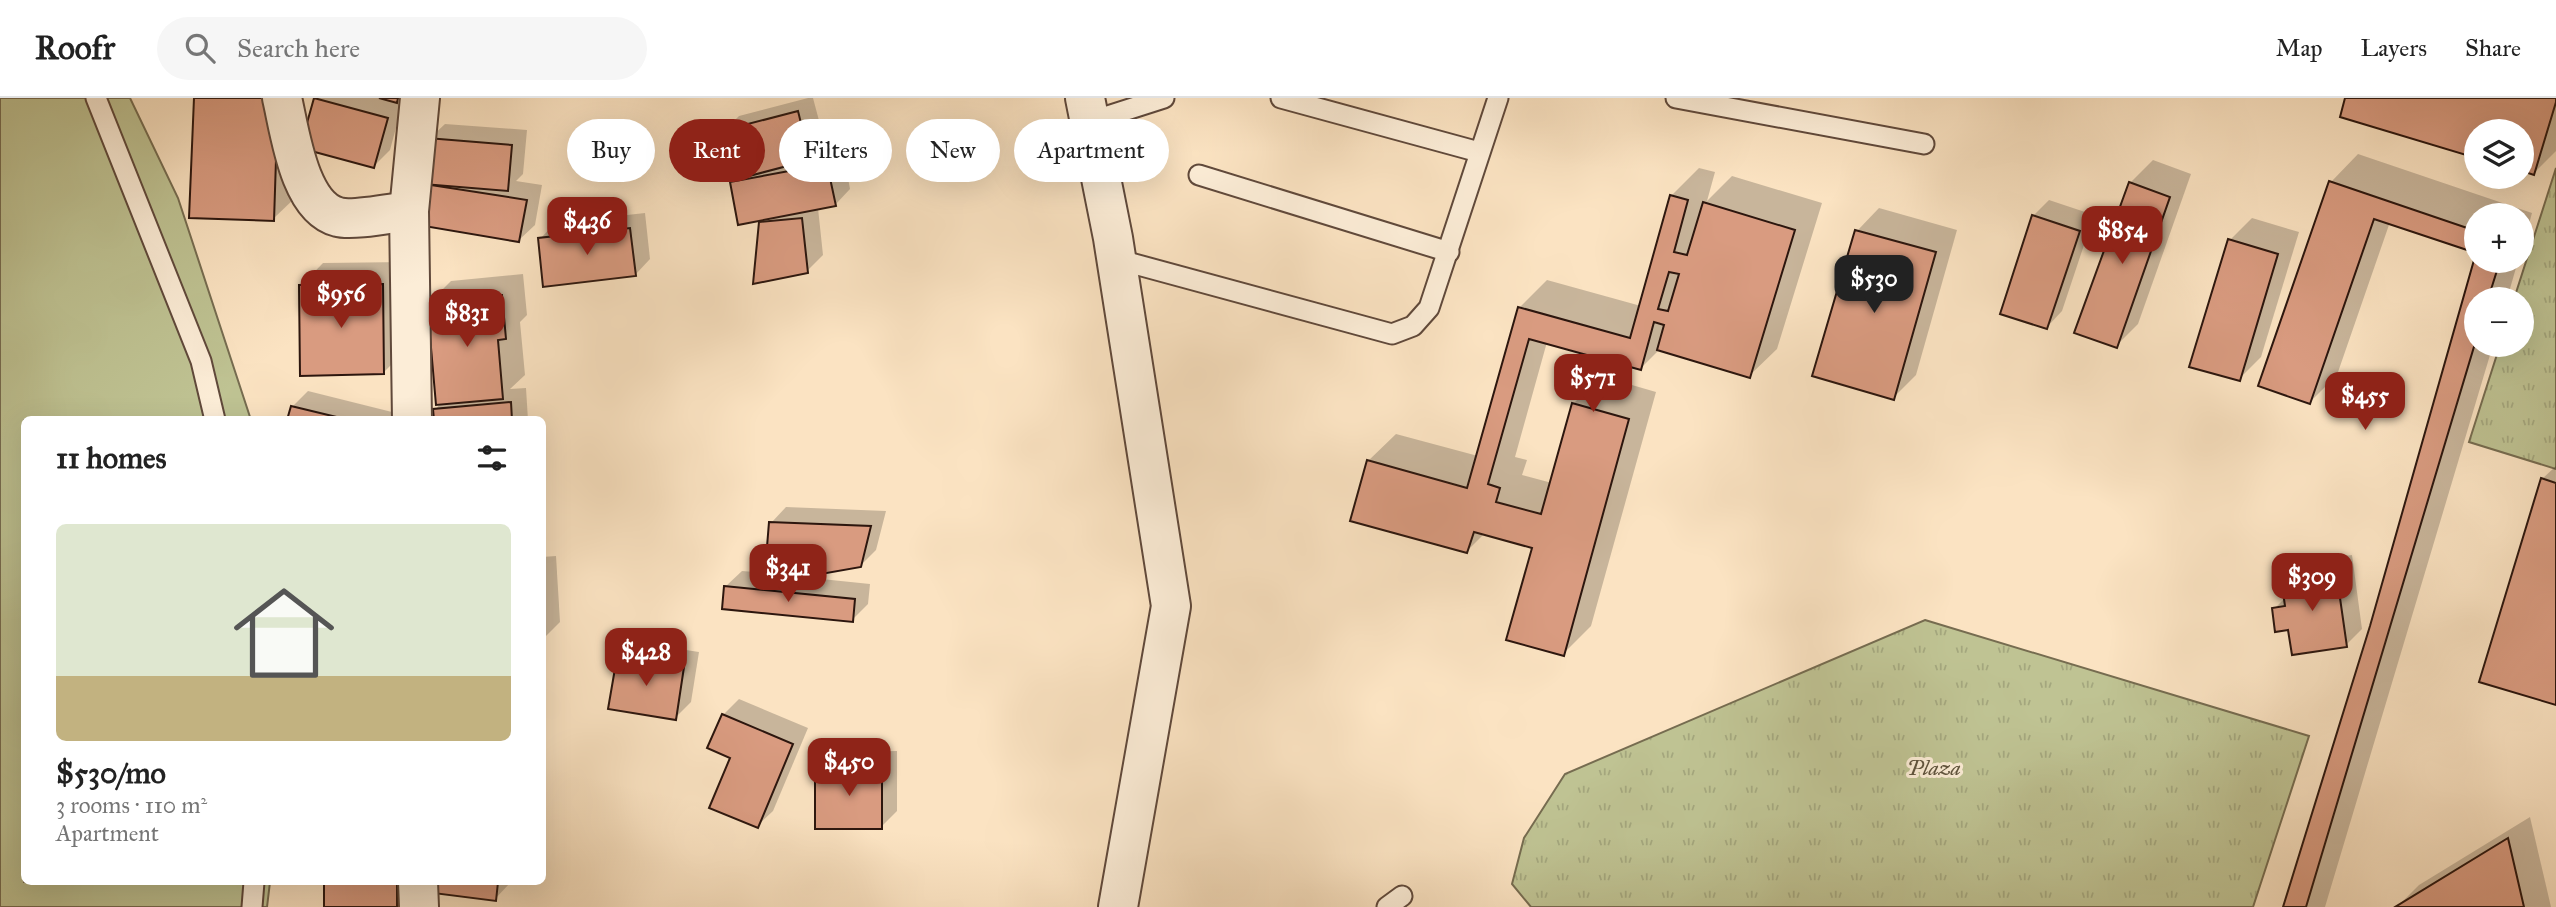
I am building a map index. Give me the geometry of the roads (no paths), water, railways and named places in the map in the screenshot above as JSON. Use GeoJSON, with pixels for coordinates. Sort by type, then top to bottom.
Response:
{"type":"FeatureCollection","features":[{"type":"Feature","properties":{"kind":"street"},"geometry":{"type":"LineString","coordinates":[[282,98],[300,171],[312,199],[324,212],[341,218],[409,211]]}},
{"type":"Feature","properties":{"kind":"street"},"geometry":{"type":"LineString","coordinates":[[412,416],[409,211],[421,98]]}},
{"type":"Feature","properties":{"kind":"street"},"geometry":{"type":"LineString","coordinates":[[1087,110],[1116,258],[1171,606],[1118,907]]}},
{"type":"Feature","properties":{"kind":"street"},"geometry":{"type":"LineString","coordinates":[[418,885],[419,907]]}},
{"type":"Feature","properties":{"kind":"lane"},"geometry":{"type":"LineString","coordinates":[[96,98],[201,360],[214,416]]}},
{"type":"Feature","properties":{"kind":"lane"},"geometry":{"type":"LineString","coordinates":[[1087,110],[1164,98]]}},
{"type":"Feature","properties":{"kind":"lane"},"geometry":{"type":"LineString","coordinates":[[1282,98],[1479,152]]}},
{"type":"Feature","properties":{"kind":"lane"},"geometry":{"type":"LineString","coordinates":[[1116,258],[1392,334],[1412,326],[1429,308],[1498,98]]}},
{"type":"Feature","properties":{"kind":"lane"},"geometry":{"type":"LineString","coordinates":[[1676,98],[1924,144]]}},
{"type":"Feature","properties":{"kind":"lane"},"geometry":{"type":"LineString","coordinates":[[1199,175],[1449,251]]}},
{"type":"Feature","properties":{"kind":"lane"},"geometry":{"type":"LineString","coordinates":[[252,907],[254,885]]}},
{"type":"Feature","properties":{"kind":"park label","name":"Plaza"},"geometry":{"type":"Point","coordinates":[1934,768]}}]}
